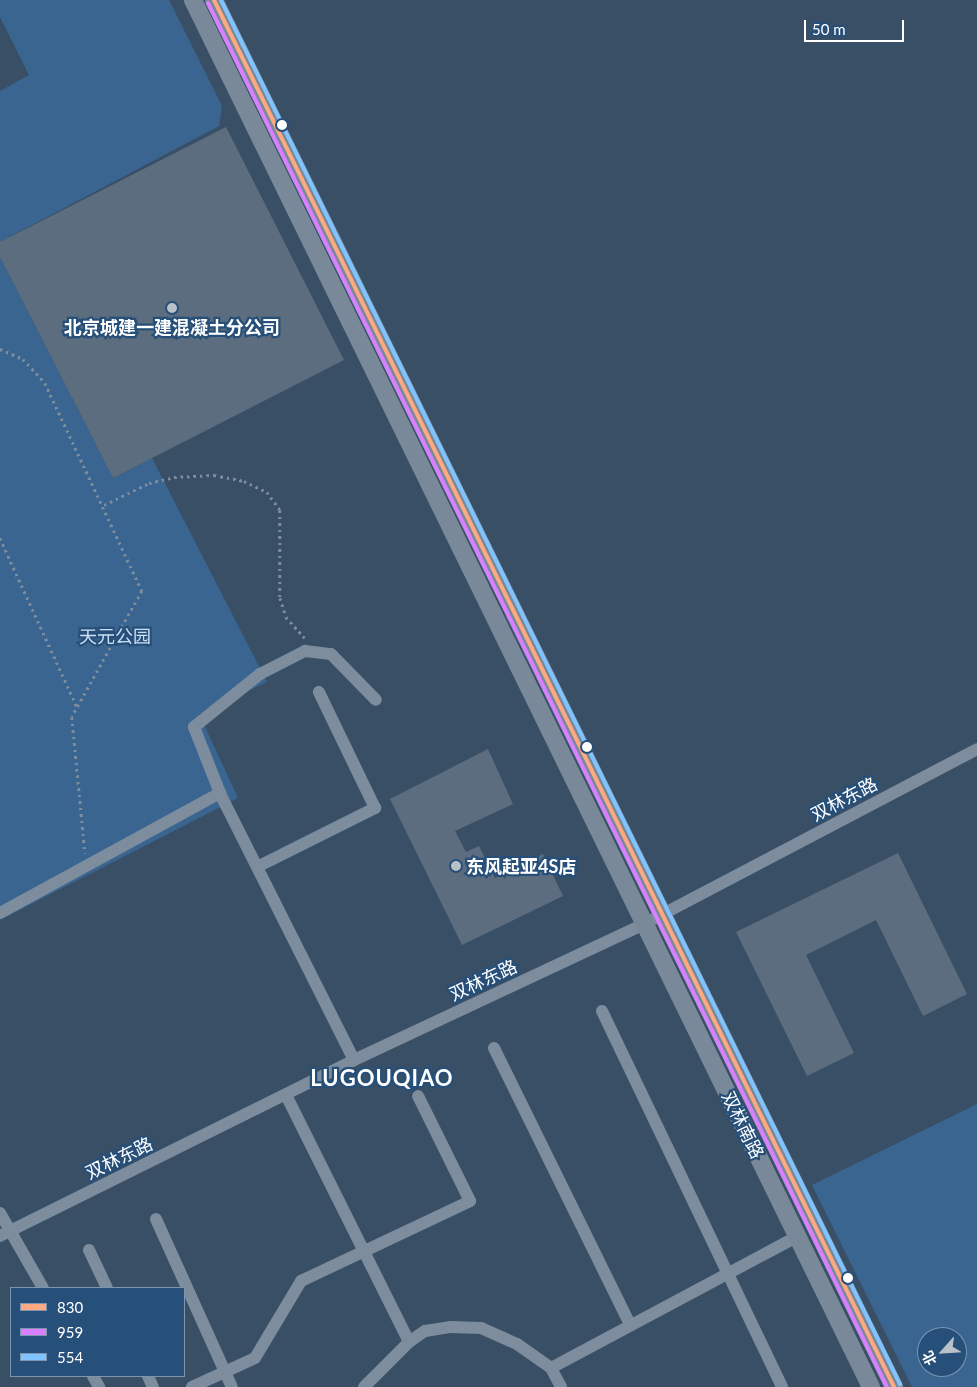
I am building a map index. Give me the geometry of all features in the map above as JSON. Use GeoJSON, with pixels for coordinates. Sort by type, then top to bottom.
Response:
{"type":"FeatureCollection","features":[{"type":"Feature","properties":{"kind":"street","name":"双林南路"},"geometry":{"type":"LineString","coordinates":[[193,0],[871,1387]]}},
{"type":"Feature","properties":{"kind":"street","name":"双林南路"},"geometry":{"type":"LineString","coordinates":[[214,0],[894,1387]]}},
{"type":"Feature","properties":{"kind":"street"},"geometry":{"type":"LineString","coordinates":[[354,1060],[259,866],[220,792],[194,726],[260,674],[305,651],[316,650],[331,654],[376,700]]}},
{"type":"Feature","properties":{"kind":"street"},"geometry":{"type":"LineString","coordinates":[[259,866],[375,808],[319,692]]}},
{"type":"Feature","properties":{"kind":"street","name":"双林东路"},"geometry":{"type":"LineString","coordinates":[[5,1234],[354,1060],[644,924],[977,749]]}},
{"type":"Feature","properties":{"kind":"street"},"geometry":{"type":"LineString","coordinates":[[0,913],[220,792]]}},
{"type":"Feature","properties":{"kind":"street"},"geometry":{"type":"LineString","coordinates":[[602,1011],[782,1387]]}},
{"type":"Feature","properties":{"kind":"street"},"geometry":{"type":"LineString","coordinates":[[494,1048],[630,1324]]}},
{"type":"Feature","properties":{"kind":"street"},"geometry":{"type":"LineString","coordinates":[[286,1095],[409,1342]]}},
{"type":"Feature","properties":{"kind":"street"},"geometry":{"type":"LineString","coordinates":[[192,1387],[255,1358],[301,1281],[470,1201],[418,1096]]}},
{"type":"Feature","properties":{"kind":"street"},"geometry":{"type":"LineString","coordinates":[[0,1213],[5,1234],[42,1287]]}},
{"type":"Feature","properties":{"kind":"street"},"geometry":{"type":"LineString","coordinates":[[156,1220],[232,1387]]}},
{"type":"Feature","properties":{"kind":"street"},"geometry":{"type":"LineString","coordinates":[[551,1368],[630,1324],[798,1236]]}},
{"type":"Feature","properties":{"kind":"street"},"geometry":{"type":"LineString","coordinates":[[89,1250],[106,1287]]}},
{"type":"Feature","properties":{"kind":"street"},"geometry":{"type":"LineString","coordinates":[[364,1387],[409,1342],[425,1331],[481,1328],[517,1344],[551,1368],[561,1387]]}},
{"type":"Feature","properties":{"kind":"path"},"geometry":{"type":"LineString","coordinates":[[0,349],[23,359],[45,384],[104,505],[142,591],[72,718],[71,730],[86,867]]}},
{"type":"Feature","properties":{"kind":"path"},"geometry":{"type":"LineString","coordinates":[[104,505],[149,483],[174,477],[214,476],[244,481],[267,492],[280,510],[279,580],[286,617],[316,650]]}},
{"type":"Feature","properties":{"kind":"path"},"geometry":{"type":"LineString","coordinates":[[0,538],[78,709]]}},
{"type":"Feature","properties":{"kind":"green space"},"geometry":{"type":"Polygon","coordinates":[[[0,0],[169,0],[222,106],[219,126],[0,242],[0,91],[29,75],[0,17],[0,0]]]}},
{"type":"Feature","properties":{"kind":"green space","name":"天元公园"},"geometry":{"type":"Polygon","coordinates":[[[0,257],[113,478],[152,458],[267,682],[199,714],[238,798],[0,920],[0,257]]]}},
{"type":"Feature","properties":{"kind":"green space"},"geometry":{"type":"Polygon","coordinates":[[[977,1104],[977,1387],[912,1387],[812,1185],[977,1104]]]}},
{"type":"Feature","properties":{"kind":"building","name":"北京城建一建混凝土分公司"},"geometry":{"type":"Polygon","coordinates":[[[226,127],[344,360],[113,478],[0,257],[0,242],[226,127]]]}},
{"type":"Feature","properties":{"kind":"building","name":"东风起亚4S店"},"geometry":{"type":"Polygon","coordinates":[[[488,749],[513,804],[455,831],[466,852],[479,846],[495,878],[543,854],[563,896],[462,945],[390,799],[488,749]]]}},
{"type":"Feature","properties":{"kind":"building"},"geometry":{"type":"Polygon","coordinates":[[[898,853],[967,994],[923,1016],[876,920],[806,955],[854,1053],[807,1076],[736,932],[898,853]]]}},
{"type":"Feature","properties":{"kind":"transit line","name":"830"},"geometry":{"type":"LineString","coordinates":[[214,0],[894,1387]]}},
{"type":"Feature","properties":{"kind":"transit line","name":"554"},"geometry":{"type":"LineString","coordinates":[[221,0],[900,1384]]}},
{"type":"Feature","properties":{"kind":"transit line","name":"959"},"geometry":{"type":"LineString","coordinates":[[208,3],[887,1387]]}},
{"type":"Feature","properties":{"kind":"place","name":"北京城建一建混凝土分公司"},"geometry":{"type":"Point","coordinates":[172,308]}},
{"type":"Feature","properties":{"kind":"place","name":"东风起亚4S店"},"geometry":{"type":"Point","coordinates":[456,866]}},
{"type":"Feature","properties":{"kind":"district","name":"LUGOUQIAO"},"geometry":{"type":"Point","coordinates":[382,1078]}}]}
